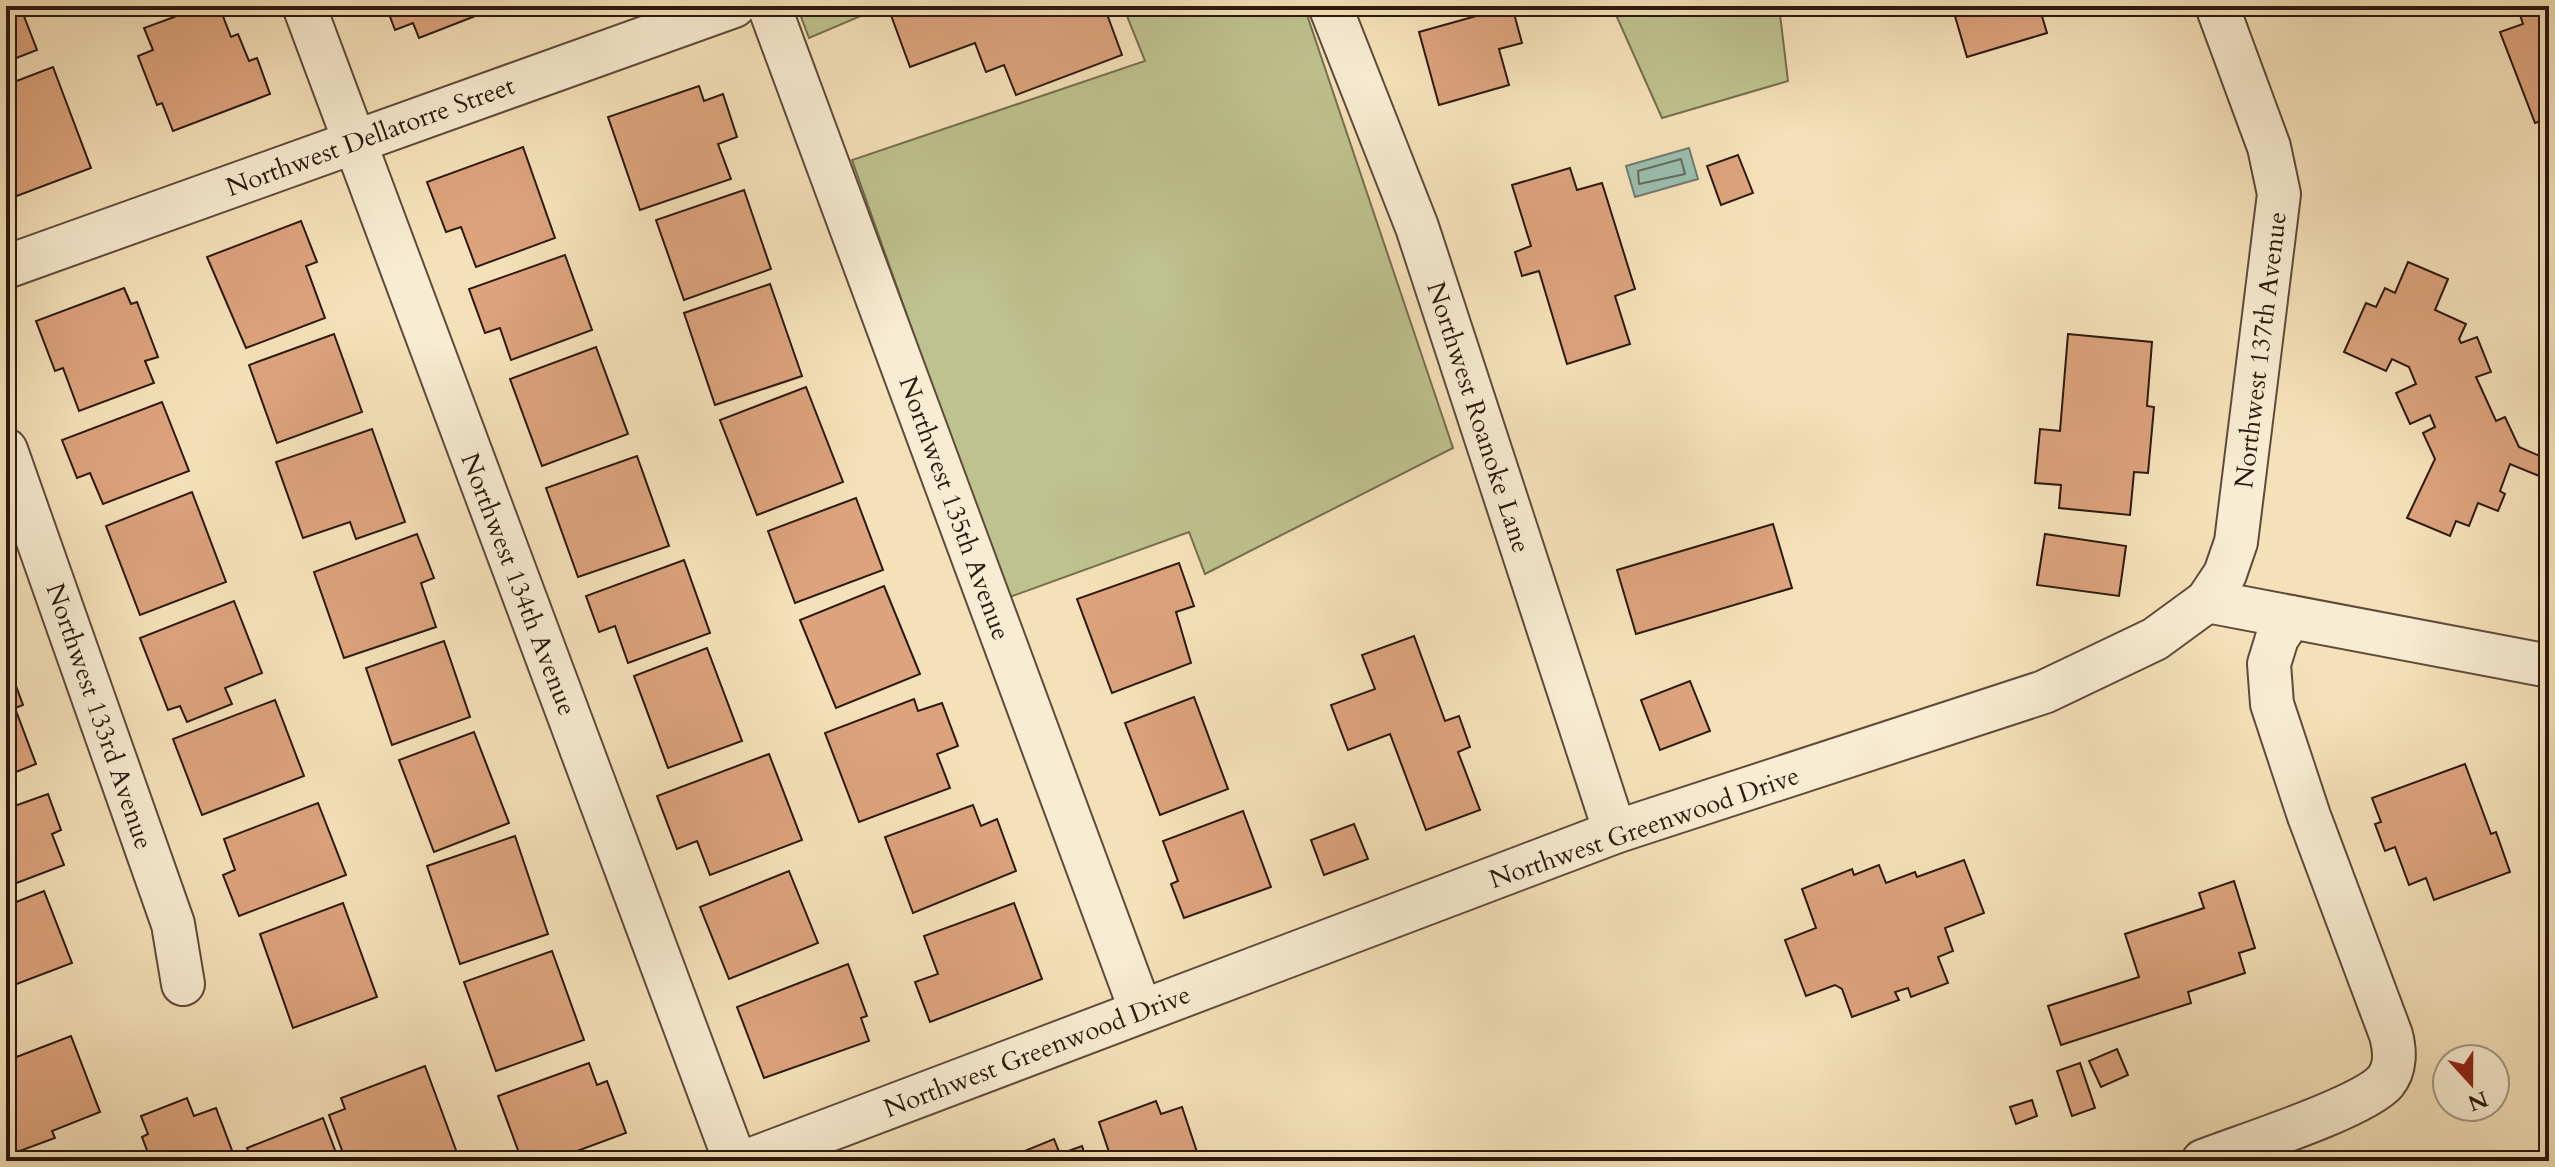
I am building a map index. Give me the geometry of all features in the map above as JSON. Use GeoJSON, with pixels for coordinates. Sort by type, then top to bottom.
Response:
{"type":"FeatureCollection","features":[{"type":"Feature","properties":{"kind":"street","name":"Northwest 134th Avenue"},"geometry":{"type":"LineString","coordinates":[[304,6],[735,1161]]}},
{"type":"Feature","properties":{"kind":"street","name":"Northwest Dellatorre Street"},"geometry":{"type":"LineString","coordinates":[[6,267],[353,140],[734,6]]}},
{"type":"Feature","properties":{"kind":"street","name":"Northwest 135th Avenue"},"geometry":{"type":"LineString","coordinates":[[769,6],[1141,1011]]}},
{"type":"Feature","properties":{"kind":"street","name":"Northwest Roanoke Lane"},"geometry":{"type":"LineString","coordinates":[[1330,6],[1417,227],[1615,832]]}},
{"type":"Feature","properties":{"kind":"street","name":"Northwest 137th Avenue"},"geometry":{"type":"LineString","coordinates":[[2207,601],[2225,574],[2236,542],[2279,194],[2269,147],[2217,6]]}},
{"type":"Feature","properties":{"kind":"street","name":"Northwest 133rd Avenue"},"geometry":{"type":"LineString","coordinates":[[6,450],[173,924],[183,984]]}},
{"type":"Feature","properties":{"kind":"street","name":"Northwest Greenwood Drive"},"geometry":{"type":"LineString","coordinates":[[747,1161],[1615,832],[2044,692],[2155,639],[2207,601]]}},
{"type":"Feature","properties":{"kind":"street"},"geometry":{"type":"LineString","coordinates":[[2207,601],[2549,666]]}},
{"type":"Feature","properties":{"kind":"street"},"geometry":{"type":"LineString","coordinates":[[2203,1161],[2361,1100],[2386,1081],[2393,1064],[2395,1050],[2391,1035],[2309,816],[2272,704],[2269,664],[2277,638],[2291,617]]}},
{"type":"Feature","properties":{"kind":"green space"},"geometry":{"type":"Polygon","coordinates":[[[797,6],[874,6],[875,10],[809,38],[797,6]]]}},
{"type":"Feature","properties":{"kind":"green space"},"geometry":{"type":"Polygon","coordinates":[[[1123,6],[1304,6],[1453,448],[1205,574],[1189,532],[1007,598],[852,160],[1145,61],[1123,6]]]}},
{"type":"Feature","properties":{"kind":"green space"},"geometry":{"type":"Polygon","coordinates":[[[1612,6],[1779,6],[1788,81],[1662,118],[1612,6]]]}},
{"type":"Feature","properties":{"kind":"water"},"geometry":{"type":"Polygon","coordinates":[[[1689,148],[1698,179],[1635,197],[1626,166],[1689,148]]]}},
{"type":"Feature","properties":{"kind":"building"},"geometry":{"type":"Polygon","coordinates":[[[6,6],[20,6],[37,50],[6,62],[6,6]]]}},
{"type":"Feature","properties":{"kind":"building"},"geometry":{"type":"Polygon","coordinates":[[[204,6],[219,6],[231,37],[238,34],[249,61],[257,58],[270,94],[173,131],[162,103],[157,105],[138,56],[153,50],[144,28],[204,6]]]}},
{"type":"Feature","properties":{"kind":"building"},"geometry":{"type":"Polygon","coordinates":[[[386,6],[501,6],[419,38],[413,23],[395,30],[386,6]]]}},
{"type":"Feature","properties":{"kind":"building"},"geometry":{"type":"Polygon","coordinates":[[[984,6],[986,13],[1004,6],[1104,6],[1122,55],[1016,95],[1004,65],[986,72],[975,43],[910,67],[888,7],[984,6]]]}},
{"type":"Feature","properties":{"kind":"building"},"geometry":{"type":"Polygon","coordinates":[[[1512,6],[1522,43],[1499,49],[1509,85],[1439,105],[1419,32],[1512,6]]]}},
{"type":"Feature","properties":{"kind":"building"},"geometry":{"type":"Polygon","coordinates":[[[1952,6],[2039,6],[2047,33],[1967,57],[1952,6]]]}},
{"type":"Feature","properties":{"kind":"building"},"geometry":{"type":"Polygon","coordinates":[[[2517,6],[2549,6],[2549,118],[2535,123],[2500,32],[2523,24],[2517,6]]]}},
{"type":"Feature","properties":{"kind":"building"},"geometry":{"type":"Polygon","coordinates":[[[53,67],[91,168],[6,200],[6,85],[53,67]]]}},
{"type":"Feature","properties":{"kind":"building"},"geometry":{"type":"Polygon","coordinates":[[[699,86],[704,101],[723,94],[737,137],[718,144],[731,179],[640,210],[608,117],[699,86]]]}},
{"type":"Feature","properties":{"kind":"building"},"geometry":{"type":"Polygon","coordinates":[[[523,147],[555,238],[476,267],[461,227],[446,232],[427,182],[523,147]]]}},
{"type":"Feature","properties":{"kind":"building"},"geometry":{"type":"Polygon","coordinates":[[[1738,155],[1753,193],[1721,205],[1707,166],[1738,155]]]}},
{"type":"Feature","properties":{"kind":"building"},"geometry":{"type":"Polygon","coordinates":[[[1570,168],[1577,190],[1602,183],[1635,289],[1615,296],[1630,344],[1567,364],[1539,271],[1522,276],[1515,252],[1531,246],[1512,185],[1570,168]]]}},
{"type":"Feature","properties":{"kind":"building"},"geometry":{"type":"Polygon","coordinates":[[[744,190],[771,269],[684,300],[656,220],[744,190]]]}},
{"type":"Feature","properties":{"kind":"building"},"geometry":{"type":"Polygon","coordinates":[[[301,221],[317,262],[306,266],[325,318],[246,348],[207,257],[301,221]]]}},
{"type":"Feature","properties":{"kind":"building"},"geometry":{"type":"Polygon","coordinates":[[[565,255],[592,330],[511,360],[500,328],[485,333],[469,289],[565,255]]]}},
{"type":"Feature","properties":{"kind":"building"},"geometry":{"type":"Polygon","coordinates":[[[2408,262],[2448,279],[2435,310],[2466,324],[2459,339],[2461,343],[2477,337],[2491,372],[2476,377],[2496,421],[2505,417],[2519,447],[2549,460],[2549,480],[2510,464],[2500,491],[2505,494],[2498,511],[2478,503],[2469,526],[2456,521],[2450,536],[2407,518],[2435,459],[2423,433],[2435,427],[2430,415],[2410,424],[2396,393],[2416,384],[2409,367],[2392,359],[2386,371],[2344,352],[2366,303],[2376,307],[2385,288],[2395,293],[2408,262]]]}},
{"type":"Feature","properties":{"kind":"building"},"geometry":{"type":"Polygon","coordinates":[[[770,284],[802,376],[715,405],[684,313],[770,284]]]}},
{"type":"Feature","properties":{"kind":"building"},"geometry":{"type":"Polygon","coordinates":[[[124,288],[131,304],[137,302],[158,357],[145,361],[154,383],[79,411],[63,368],[55,371],[36,321],[124,288]]]}},
{"type":"Feature","properties":{"kind":"building"},"geometry":{"type":"Polygon","coordinates":[[[334,334],[362,412],[277,443],[249,365],[334,334]]]}},
{"type":"Feature","properties":{"kind":"building"},"geometry":{"type":"Polygon","coordinates":[[[2068,334],[2152,342],[2147,406],[2154,407],[2148,473],[2134,472],[2130,515],[2059,508],[2061,485],[2035,483],[2040,429],[2060,431],[2068,334]]]}},
{"type":"Feature","properties":{"kind":"building"},"geometry":{"type":"Polygon","coordinates":[[[596,347],[628,434],[542,466],[510,379],[596,347]]]}},
{"type":"Feature","properties":{"kind":"building"},"geometry":{"type":"Polygon","coordinates":[[[806,387],[843,482],[757,515],[720,420],[806,387]]]}},
{"type":"Feature","properties":{"kind":"building"},"geometry":{"type":"Polygon","coordinates":[[[162,402],[189,471],[103,504],[90,473],[77,478],[62,440],[162,402]]]}},
{"type":"Feature","properties":{"kind":"building"},"geometry":{"type":"Polygon","coordinates":[[[372,429],[405,522],[356,539],[350,522],[303,538],[276,462],[372,429]]]}},
{"type":"Feature","properties":{"kind":"building"},"geometry":{"type":"Polygon","coordinates":[[[637,456],[669,546],[578,577],[546,488],[637,456]]]}},
{"type":"Feature","properties":{"kind":"building"},"geometry":{"type":"Polygon","coordinates":[[[192,492],[226,582],[140,615],[106,526],[192,492]]]}},
{"type":"Feature","properties":{"kind":"building"},"geometry":{"type":"Polygon","coordinates":[[[856,498],[883,570],[795,603],[768,531],[856,498]]]}},
{"type":"Feature","properties":{"kind":"building"},"geometry":{"type":"Polygon","coordinates":[[[1773,524],[1792,588],[1636,634],[1617,570],[1773,524]]]}},
{"type":"Feature","properties":{"kind":"building"},"geometry":{"type":"Polygon","coordinates":[[[417,534],[434,578],[421,583],[436,627],[344,658],[314,572],[417,534]]]}},
{"type":"Feature","properties":{"kind":"building"},"geometry":{"type":"Polygon","coordinates":[[[2045,534],[2126,546],[2119,596],[2037,585],[2045,534]]]}},
{"type":"Feature","properties":{"kind":"building"},"geometry":{"type":"Polygon","coordinates":[[[684,560],[710,633],[628,663],[615,626],[599,632],[586,596],[684,560]]]}},
{"type":"Feature","properties":{"kind":"building"},"geometry":{"type":"Polygon","coordinates":[[[1179,563],[1194,606],[1176,612],[1191,663],[1112,693],[1077,599],[1179,563]]]}},
{"type":"Feature","properties":{"kind":"building"},"geometry":{"type":"Polygon","coordinates":[[[884,586],[920,674],[836,708],[800,620],[884,586]]]}},
{"type":"Feature","properties":{"kind":"building"},"geometry":{"type":"Polygon","coordinates":[[[234,601],[262,673],[225,688],[232,704],[187,722],[180,706],[168,710],[140,638],[234,601]]]}},
{"type":"Feature","properties":{"kind":"building"},"geometry":{"type":"Polygon","coordinates":[[[1414,636],[1445,721],[1459,716],[1470,747],[1458,752],[1480,810],[1426,830],[1390,734],[1348,750],[1331,705],[1375,689],[1362,655],[1414,636]]]}},
{"type":"Feature","properties":{"kind":"building"},"geometry":{"type":"Polygon","coordinates":[[[444,641],[470,717],[392,745],[366,668],[444,641]]]}},
{"type":"Feature","properties":{"kind":"building"},"geometry":{"type":"Polygon","coordinates":[[[707,648],[742,741],[668,768],[634,676],[707,648]]]}},
{"type":"Feature","properties":{"kind":"building"},"geometry":{"type":"Polygon","coordinates":[[[9,667],[23,705],[15,708],[36,764],[6,776],[9,667]]]}},
{"type":"Feature","properties":{"kind":"building"},"geometry":{"type":"Polygon","coordinates":[[[1690,681],[1710,731],[1660,750],[1641,700],[1690,681]]]}},
{"type":"Feature","properties":{"kind":"building"},"geometry":{"type":"Polygon","coordinates":[[[1194,697],[1228,789],[1160,815],[1125,723],[1194,697]]]}},
{"type":"Feature","properties":{"kind":"building"},"geometry":{"type":"Polygon","coordinates":[[[914,699],[918,711],[942,703],[958,746],[937,754],[950,788],[859,822],[825,733],[914,699]]]}},
{"type":"Feature","properties":{"kind":"building"},"geometry":{"type":"Polygon","coordinates":[[[275,700],[304,776],[202,815],[173,739],[275,700]]]}},
{"type":"Feature","properties":{"kind":"building"},"geometry":{"type":"Polygon","coordinates":[[[474,732],[509,823],[434,852],[399,760],[474,732]]]}},
{"type":"Feature","properties":{"kind":"building"},"geometry":{"type":"Polygon","coordinates":[[[769,754],[802,840],[710,875],[697,841],[677,849],[657,796],[769,754]]]}},
{"type":"Feature","properties":{"kind":"building"},"geometry":{"type":"Polygon","coordinates":[[[2465,764],[2491,834],[2496,832],[2510,872],[2434,900],[2426,878],[2409,885],[2395,847],[2385,851],[2375,824],[2381,822],[2372,798],[2465,764]]]}},
{"type":"Feature","properties":{"kind":"building"},"geometry":{"type":"Polygon","coordinates":[[[48,794],[61,830],[52,834],[64,865],[6,887],[6,809],[48,794]]]}},
{"type":"Feature","properties":{"kind":"building"},"geometry":{"type":"Polygon","coordinates":[[[318,803],[346,875],[239,916],[223,875],[235,870],[224,839],[318,803]]]}},
{"type":"Feature","properties":{"kind":"building"},"geometry":{"type":"Polygon","coordinates":[[[973,805],[981,826],[997,819],[1016,871],[913,913],[885,837],[973,805]]]}},
{"type":"Feature","properties":{"kind":"building"},"geometry":{"type":"Polygon","coordinates":[[[1243,811],[1271,887],[1184,918],[1171,884],[1178,881],[1163,841],[1243,811]]]}},
{"type":"Feature","properties":{"kind":"building"},"geometry":{"type":"Polygon","coordinates":[[[1354,824],[1368,859],[1324,875],[1311,840],[1354,824]]]}},
{"type":"Feature","properties":{"kind":"building"},"geometry":{"type":"Polygon","coordinates":[[[515,836],[548,934],[460,964],[427,866],[515,836]]]}},
{"type":"Feature","properties":{"kind":"building"},"geometry":{"type":"Polygon","coordinates":[[[1964,860],[1984,913],[1945,928],[1953,951],[1938,957],[1948,983],[1911,997],[1908,988],[1895,992],[1899,1000],[1852,1017],[1842,989],[1835,985],[1806,996],[1785,940],[1816,928],[1802,889],[1852,869],[1854,875],[1879,865],[1886,883],[1915,872],[1917,877],[1964,860]]]}},
{"type":"Feature","properties":{"kind":"building"},"geometry":{"type":"Polygon","coordinates":[[[789,871],[818,943],[729,979],[700,907],[789,871]]]}},
{"type":"Feature","properties":{"kind":"building"},"geometry":{"type":"Polygon","coordinates":[[[2234,881],[2255,948],[2239,953],[2245,973],[2188,992],[2191,1003],[2061,1045],[2048,1006],[2139,977],[2125,934],[2204,908],[2199,893],[2234,881]]]}},
{"type":"Feature","properties":{"kind":"building"},"geometry":{"type":"Polygon","coordinates":[[[44,891],[72,963],[6,988],[6,906],[44,891]]]}},
{"type":"Feature","properties":{"kind":"building"},"geometry":{"type":"Polygon","coordinates":[[[343,903],[377,997],[293,1028],[260,934],[343,903]]]}},
{"type":"Feature","properties":{"kind":"building"},"geometry":{"type":"Polygon","coordinates":[[[1014,903],[1042,979],[930,1022],[915,982],[938,974],[924,936],[1014,903]]]}},
{"type":"Feature","properties":{"kind":"building"},"geometry":{"type":"Polygon","coordinates":[[[552,951],[584,1040],[496,1071],[464,982],[552,951]]]}},
{"type":"Feature","properties":{"kind":"building"},"geometry":{"type":"Polygon","coordinates":[[[848,964],[867,1016],[861,1018],[869,1041],[764,1078],[737,1007],[848,964]]]}},
{"type":"Feature","properties":{"kind":"building"},"geometry":{"type":"Polygon","coordinates":[[[71,1036],[100,1112],[52,1131],[55,1138],[17,1152],[6,1122],[6,1061],[71,1036]]]}},
{"type":"Feature","properties":{"kind":"building"},"geometry":{"type":"Polygon","coordinates":[[[2117,1049],[2128,1075],[2101,1087],[2089,1061],[2117,1049]]]}},
{"type":"Feature","properties":{"kind":"building"},"geometry":{"type":"Polygon","coordinates":[[[589,1063],[597,1085],[607,1081],[626,1133],[550,1161],[522,1161],[498,1096],[589,1063]]]}},
{"type":"Feature","properties":{"kind":"building"},"geometry":{"type":"Polygon","coordinates":[[[2080,1063],[2095,1108],[2072,1116],[2057,1071],[2080,1063]]]}},
{"type":"Feature","properties":{"kind":"building"},"geometry":{"type":"Polygon","coordinates":[[[425,1066],[460,1161],[346,1161],[329,1115],[345,1109],[341,1098],[425,1066]]]}},
{"type":"Feature","properties":{"kind":"building"},"geometry":{"type":"Polygon","coordinates":[[[187,1098],[194,1116],[216,1108],[236,1161],[151,1161],[142,1137],[148,1134],[141,1116],[187,1098]]]}},
{"type":"Feature","properties":{"kind":"building"},"geometry":{"type":"Polygon","coordinates":[[[2032,1100],[2037,1116],[2016,1124],[2010,1107],[2032,1100]]]}},
{"type":"Feature","properties":{"kind":"building"},"geometry":{"type":"Polygon","coordinates":[[[1156,1101],[1161,1114],[1182,1107],[1200,1161],[1112,1161],[1099,1122],[1156,1101]]]}},
{"type":"Feature","properties":{"kind":"building"},"geometry":{"type":"Polygon","coordinates":[[[323,1118],[339,1161],[252,1161],[247,1148],[323,1118]]]}},
{"type":"Feature","properties":{"kind":"building"},"geometry":{"type":"Polygon","coordinates":[[[1054,1139],[1060,1154],[1082,1146],[1087,1161],[1000,1161],[1054,1139]]]}}]}
